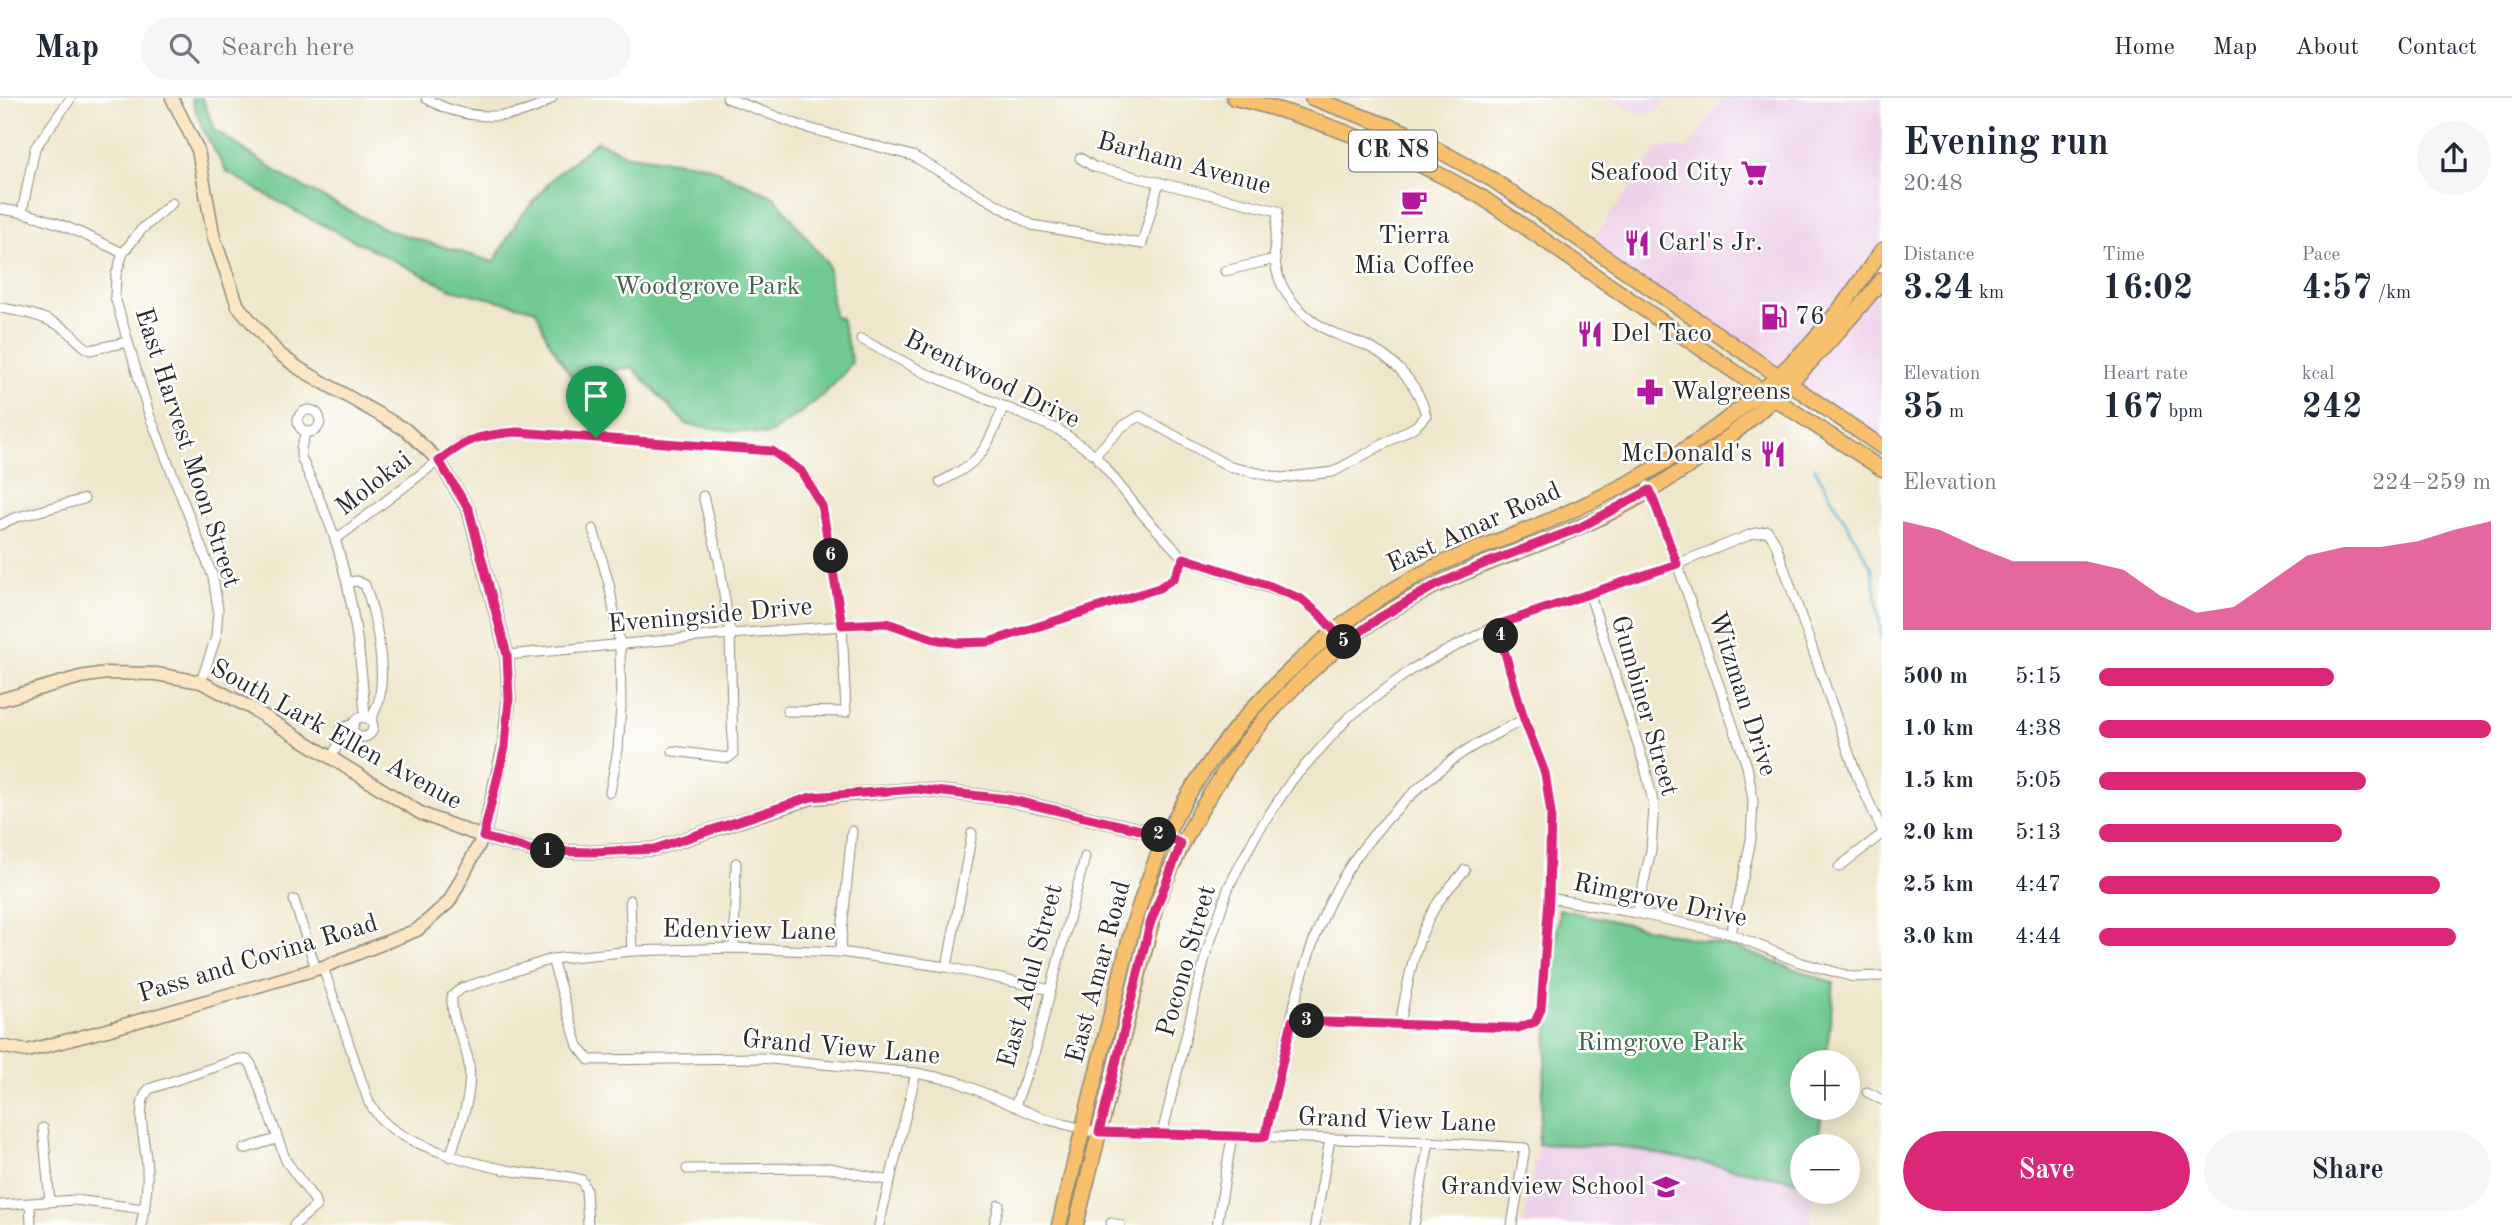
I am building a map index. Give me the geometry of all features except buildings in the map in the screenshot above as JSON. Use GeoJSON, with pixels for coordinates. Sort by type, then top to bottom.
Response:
{"type":"FeatureCollection","features":[{"type":"Feature","properties":{"kind":"main road","name":"CR N8"},"geometry":{"type":"LineString","coordinates":[[1234,98],[1369,139],[1483,198],[1761,390],[1882,469]]}},
{"type":"Feature","properties":{"kind":"main road","name":"CR N8"},"geometry":{"type":"LineString","coordinates":[[1312,98],[1396,128],[1493,180],[1882,447]]}},
{"type":"Feature","properties":{"kind":"main road"},"geometry":{"type":"LineString","coordinates":[[1583,266],[1595,249]]}},
{"type":"Feature","properties":{"kind":"main road","name":"East Amar Road"},"geometry":{"type":"LineString","coordinates":[[1076,1225],[1150,924],[1181,844],[1222,774],[1259,725],[1307,674],[1379,618],[1434,586],[1579,528],[1650,490],[1700,459],[1775,398],[1784,380],[1882,250]]}},
{"type":"Feature","properties":{"kind":"main road","name":"East Amar Road"},"geometry":{"type":"LineString","coordinates":[[1059,1225],[1133,925],[1166,836],[1205,770],[1243,719],[1334,630],[1382,596],[1435,567],[1591,503],[1681,452],[1761,390],[1784,380],[1841,330],[1882,280]]}},
{"type":"Feature","properties":{"kind":"street"},"geometry":{"type":"LineString","coordinates":[[22,212],[35,148],[71,98]]}},
{"type":"Feature","properties":{"kind":"street","name":"Pass and Covina Road"},"geometry":{"type":"LineString","coordinates":[[0,1046],[27,1051],[319,968],[417,930],[449,902],[483,837],[505,747],[509,699],[507,655],[469,510],[439,461],[406,430],[300,369],[278,353],[238,306],[214,238],[198,150],[172,98]]}},
{"type":"Feature","properties":{"kind":"street"},"geometry":{"type":"LineString","coordinates":[[426,98],[440,107],[468,115],[513,115],[552,98]]}},
{"type":"Feature","properties":{"kind":"street"},"geometry":{"type":"LineString","coordinates":[[727,98],[804,127],[912,156],[1032,225],[1142,244],[1159,183]]}},
{"type":"Feature","properties":{"kind":"street","name":"Barham Avenue"},"geometry":{"type":"LineString","coordinates":[[1080,158],[1094,167],[1278,211],[1275,260]]}},
{"type":"Feature","properties":{"kind":"street","name":"East Harvest Moon Street"},"geometry":{"type":"LineString","coordinates":[[172,203],[141,230],[123,253],[116,275],[116,297],[149,414],[213,576],[218,609],[216,637],[201,682]]}},
{"type":"Feature","properties":{"kind":"street"},"geometry":{"type":"LineString","coordinates":[[0,209],[54,221],[123,253]]}},
{"type":"Feature","properties":{"kind":"street"},"geometry":{"type":"LineString","coordinates":[[1095,455],[1123,426],[1140,416],[1230,467],[1281,478],[1333,472],[1416,426],[1426,415],[1422,401],[1400,368],[1372,348],[1336,334],[1315,322],[1295,306],[1281,283],[1275,260],[1225,271]]}},
{"type":"Feature","properties":{"kind":"street"},"geometry":{"type":"LineString","coordinates":[[0,308],[22,311],[59,326],[90,351],[127,342]]}},
{"type":"Feature","properties":{"kind":"street","name":"Brentwood Drive"},"geometry":{"type":"LineString","coordinates":[[861,339],[923,372],[1059,430],[1095,455],[1144,516],[1184,558]]}},
{"type":"Feature","properties":{"kind":"street"},"geometry":{"type":"LineString","coordinates":[[940,482],[968,468],[985,452],[1003,408]]}},
{"type":"Feature","properties":{"kind":"street"},"geometry":{"type":"LineString","coordinates":[[306,431],[301,457],[335,540],[347,582],[368,719],[373,731],[369,736],[363,737],[355,733],[354,724]]}},
{"type":"Feature","properties":{"kind":"street","name":"Molokai"},"geometry":{"type":"LineString","coordinates":[[335,540],[460,444],[488,434],[517,432],[772,451],[801,471],[822,506],[842,625],[846,712],[787,711]]}},
{"type":"Feature","properties":{"kind":"street","name":"Witzman Drive"},"geometry":{"type":"LineString","coordinates":[[1642,475],[1677,564],[1747,766],[1753,800],[1751,840],[1731,934]]}},
{"type":"Feature","properties":{"kind":"street"},"geometry":{"type":"LineString","coordinates":[[673,751],[731,757],[730,634],[719,561],[702,496]]}},
{"type":"Feature","properties":{"kind":"street"},"geometry":{"type":"LineString","coordinates":[[0,525],[15,518],[84,499]]}},
{"type":"Feature","properties":{"kind":"street"},"geometry":{"type":"LineString","coordinates":[[593,528],[609,584],[620,645],[621,707],[618,749],[610,792]]}},
{"type":"Feature","properties":{"kind":"street","name":"Pocono Street"},"geometry":{"type":"LineString","coordinates":[[1162,1134],[1206,954],[1229,886],[1264,822],[1292,780],[1348,718],[1412,669],[1497,625],[1677,564],[1752,534],[1768,531],[1775,542],[1857,776],[1882,832]]}},
{"type":"Feature","properties":{"kind":"street"},"geometry":{"type":"LineString","coordinates":[[1184,558],[1301,599],[1345,643]]}},
{"type":"Feature","properties":{"kind":"street","name":"Eveningside Drive"},"geometry":{"type":"LineString","coordinates":[[507,655],[730,634],[887,623],[934,639],[957,643],[989,642],[1159,588],[1174,578],[1184,558]]}},
{"type":"Feature","properties":{"kind":"street"},"geometry":{"type":"LineString","coordinates":[[347,582],[357,581],[365,585],[377,639],[380,664],[379,699],[368,719]]}},
{"type":"Feature","properties":{"kind":"street","name":"Gumbiner Street"},"geometry":{"type":"LineString","coordinates":[[1590,595],[1645,767],[1654,806],[1651,850],[1637,913]]}},
{"type":"Feature","properties":{"kind":"street"},"geometry":{"type":"LineString","coordinates":[[1292,1021],[1518,1028],[1535,1022],[1541,1009],[1549,898],[1551,813],[1545,773],[1524,719],[1497,625]]}},
{"type":"Feature","properties":{"kind":"street","name":"South Lark Ellen Avenue"},"geometry":{"type":"LineString","coordinates":[[0,700],[80,677],[106,673],[156,674],[201,682],[248,707],[406,806],[457,829],[535,851],[654,849],[811,797],[916,789],[1007,799],[1166,836],[1181,844]]}},
{"type":"Feature","properties":{"kind":"street"},"geometry":{"type":"LineString","coordinates":[[331,758],[339,743],[341,728],[354,724],[359,719],[368,719]]}},
{"type":"Feature","properties":{"kind":"street"},"geometry":{"type":"LineString","coordinates":[[1265,1137],[1308,954],[1335,891],[1370,841],[1403,801],[1461,754],[1524,719]]}},
{"type":"Feature","properties":{"kind":"street"},"geometry":{"type":"LineString","coordinates":[[840,952],[852,831]]}},
{"type":"Feature","properties":{"kind":"street"},"geometry":{"type":"LineString","coordinates":[[1839,867],[1882,832]]}},
{"type":"Feature","properties":{"kind":"street"},"geometry":{"type":"LineString","coordinates":[[947,967],[972,833]]}},
{"type":"Feature","properties":{"kind":"street","name":"East Adul Street"},"geometry":{"type":"LineString","coordinates":[[1014,1106],[1035,1051],[1085,857]]}},
{"type":"Feature","properties":{"kind":"street"},"geometry":{"type":"LineString","coordinates":[[734,948],[736,863]]}},
{"type":"Feature","properties":{"kind":"street"},"geometry":{"type":"LineString","coordinates":[[1401,1024],[1420,937],[1438,902],[1465,870]]}},
{"type":"Feature","properties":{"kind":"street","name":"Rimgrove Drive"},"geometry":{"type":"LineString","coordinates":[[1549,898],[1637,913],[1731,934],[1799,962],[1853,977],[1882,976]]}},
{"type":"Feature","properties":{"kind":"street"},"geometry":{"type":"LineString","coordinates":[[295,900],[369,1102],[383,1121],[399,1133],[450,1157],[519,1172],[582,1180],[586,1190],[589,1225]]}},
{"type":"Feature","properties":{"kind":"street"},"geometry":{"type":"LineString","coordinates":[[630,900],[632,951]]}},
{"type":"Feature","properties":{"kind":"street","name":"Edenview Lane"},"geometry":{"type":"LineString","coordinates":[[450,1157],[470,1091],[469,1063],[451,1009],[452,996],[461,988],[552,959],[632,951],[734,948],[840,952],[947,967],[1050,990]]}},
{"type":"Feature","properties":{"kind":"street","name":"Grand View Lane"},"geometry":{"type":"LineString","coordinates":[[552,959],[579,1046],[589,1060],[760,1058],[916,1073],[956,1081],[1042,1118],[1082,1130],[1099,1132],[1429,1142],[1525,1148],[1511,1225]]}},
{"type":"Feature","properties":{"kind":"street"},"geometry":{"type":"LineString","coordinates":[[141,1225],[145,1209],[147,1170],[141,1107],[143,1096],[149,1089],[239,1059],[247,1059],[286,1161],[314,1199],[316,1206],[295,1225]]}},
{"type":"Feature","properties":{"kind":"street"},"geometry":{"type":"LineString","coordinates":[[879,1225],[916,1073]]}},
{"type":"Feature","properties":{"kind":"street"},"geometry":{"type":"LineString","coordinates":[[1867,1092],[1882,1100]]}},
{"type":"Feature","properties":{"kind":"street"},"geometry":{"type":"LineString","coordinates":[[43,1128],[50,1202]]}},
{"type":"Feature","properties":{"kind":"street"},"geometry":{"type":"LineString","coordinates":[[1217,1225],[1232,1136]]}},
{"type":"Feature","properties":{"kind":"street"},"geometry":{"type":"LineString","coordinates":[[244,1149],[276,1139]]}},
{"type":"Feature","properties":{"kind":"street"},"geometry":{"type":"LineString","coordinates":[[1315,1225],[1330,1139]]}},
{"type":"Feature","properties":{"kind":"street"},"geometry":{"type":"LineString","coordinates":[[1414,1225],[1429,1142]]}},
{"type":"Feature","properties":{"kind":"street"},"geometry":{"type":"LineString","coordinates":[[687,1169],[830,1168],[890,1181]]}},
{"type":"Feature","properties":{"kind":"street"},"geometry":{"type":"LineString","coordinates":[[0,1205],[75,1200],[145,1209]]}},
{"type":"Feature","properties":{"kind":"street"},"geometry":{"type":"LineString","coordinates":[[30,1204],[31,1225]]}},
{"type":"Feature","properties":{"kind":"street"},"geometry":{"type":"LineString","coordinates":[[994,1225],[999,1205]]}},
{"type":"Feature","properties":{"kind":"shaded area"},"geometry":{"type":"Polygon","coordinates":[[[1606,98],[1664,98],[1664,103],[1657,112],[1642,115],[1606,98]]]}},
{"type":"Feature","properties":{"kind":"shaded area"},"geometry":{"type":"Polygon","coordinates":[[[1724,98],[1882,98],[1882,250],[1779,376],[1589,245],[1660,147],[1688,148],[1724,98]]]}},
{"type":"Feature","properties":{"kind":"shaded area"},"geometry":{"type":"Polygon","coordinates":[[[1882,280],[1882,446],[1790,384],[1882,280]]]}},
{"type":"Feature","properties":{"kind":"shaded area","name":"Grandview School"},"geometry":{"type":"Polygon","coordinates":[[[1538,1144],[1617,1146],[1790,1180],[1790,1204],[1812,1204],[1811,1225],[1523,1225],[1538,1144]]]}},
{"type":"Feature","properties":{"kind":"green space","name":"Woodgrove Park"},"geometry":{"type":"Polygon","coordinates":[[[191,98],[202,98],[215,130],[291,181],[387,230],[494,262],[517,221],[554,177],[597,141],[628,155],[704,165],[775,197],[828,265],[834,316],[841,318],[852,362],[824,394],[768,435],[687,425],[632,367],[572,378],[547,338],[536,310],[451,289],[295,211],[227,172],[203,130],[191,98]]]}},
{"type":"Feature","properties":{"kind":"green space","name":"Rimgrove Park"},"geometry":{"type":"Polygon","coordinates":[[[1559,909],[1736,948],[1834,983],[1827,1050],[1790,1050],[1790,1120],[1821,1120],[1819,1134],[1790,1134],[1790,1180],[1617,1146],[1538,1144],[1559,909]]]}},
{"type":"Feature","properties":{"kind":"waterway"},"geometry":{"type":"LineString","coordinates":[[1814,467],[1872,568],[1882,640]]}},
{"type":"Feature","properties":{"kind":"place","name":"Seafood City"},"geometry":{"type":"Point","coordinates":[1754,173]}},
{"type":"Feature","properties":{"kind":"place","name":"Tierra Mia Coffee"},"geometry":{"type":"Point","coordinates":[1414,202]}},
{"type":"Feature","properties":{"kind":"place","name":"Carl's Jr."},"geometry":{"type":"Point","coordinates":[1637,243]}},
{"type":"Feature","properties":{"kind":"place","name":"76"},"geometry":{"type":"Point","coordinates":[1774,317]}},
{"type":"Feature","properties":{"kind":"place","name":"Del Taco"},"geometry":{"type":"Point","coordinates":[1590,334]}},
{"type":"Feature","properties":{"kind":"place","name":"Walgreens"},"geometry":{"type":"Point","coordinates":[1650,392]}},
{"type":"Feature","properties":{"kind":"place","name":"McDonald's"},"geometry":{"type":"Point","coordinates":[1773,454]}},
{"type":"Feature","properties":{"kind":"place","name":"Grandview School"},"geometry":{"type":"Point","coordinates":[1666,1187]}},
{"type":"Feature","properties":{"kind":"route"},"geometry":{"type":"LineString","coordinates":[[517,432],[596,438],[772,451],[801,471],[822,506],[842,625],[887,623],[934,639],[957,643],[989,642],[1159,588],[1174,578],[1184,558],[1301,599],[1319,614],[1345,643],[1379,618],[1434,586],[1579,528],[1650,490],[1677,564],[1497,625],[1524,719],[1545,773],[1551,813],[1549,898],[1541,1009],[1535,1022],[1518,1028],[1292,1021],[1265,1137],[1099,1132],[1150,924],[1181,844],[1166,836],[1007,799],[916,789],[811,797],[654,849],[535,851],[483,837],[505,747],[509,699],[507,655],[469,510],[439,461],[460,444],[488,434],[517,432]]}}]}
